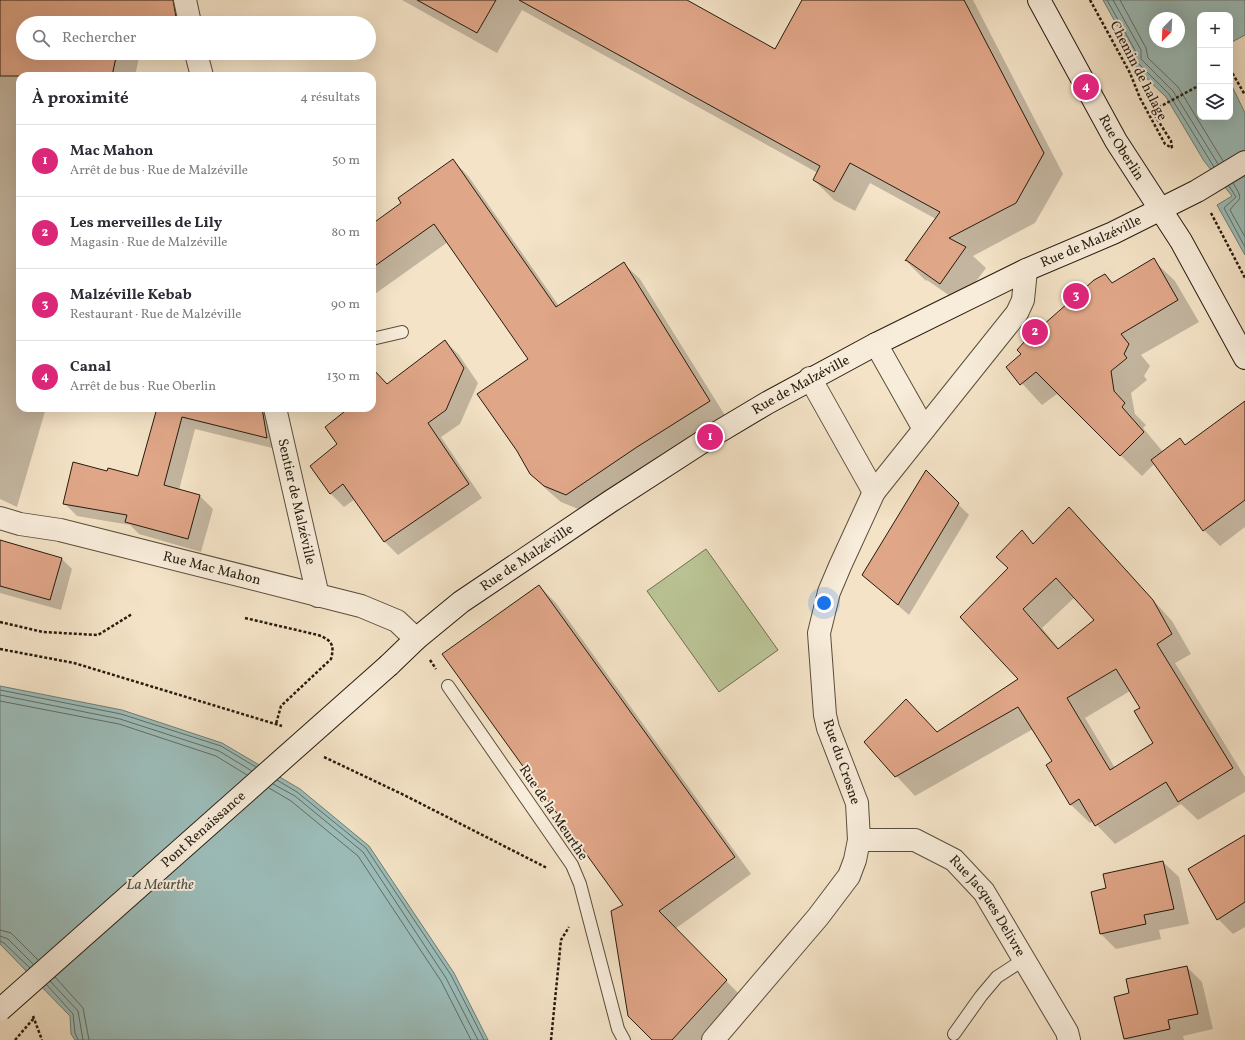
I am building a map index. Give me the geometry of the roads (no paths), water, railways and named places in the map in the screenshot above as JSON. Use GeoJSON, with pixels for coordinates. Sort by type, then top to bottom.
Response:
{"type":"FeatureCollection","features":[{"type":"Feature","properties":{"kind":"street"},"geometry":{"type":"LineString","coordinates":[[185,0],[188,16]]}},
{"type":"Feature","properties":{"kind":"street","name":"Rue Oberlin"},"geometry":{"type":"LineString","coordinates":[[1039,0],[1116,141],[1181,241],[1245,358]]}},
{"type":"Feature","properties":{"kind":"street"},"geometry":{"type":"LineString","coordinates":[[198,60],[201,72]]}},
{"type":"Feature","properties":{"kind":"street","name":"Rue de Malzéville"},"geometry":{"type":"LineString","coordinates":[[389,664],[416,639],[461,602],[710,437],[810,378],[1026,270],[1113,233],[1197,191],[1245,162]]}},
{"type":"Feature","properties":{"kind":"street","name":"Rue du Crosne"},"geometry":{"type":"LineString","coordinates":[[713,1040],[838,892],[849,876],[855,860],[859,840],[857,803],[834,744],[825,715],[819,633],[829,592],[874,492],[1017,313],[1023,300],[1026,270]]}},
{"type":"Feature","properties":{"kind":"street"},"geometry":{"type":"LineString","coordinates":[[876,344],[924,429]]}},
{"type":"Feature","properties":{"kind":"street"},"geometry":{"type":"LineString","coordinates":[[810,378],[874,492]]}},
{"type":"Feature","properties":{"kind":"street","name":"Sentier de Malzéville"},"geometry":{"type":"LineString","coordinates":[[276,412],[318,596]]}},
{"type":"Feature","properties":{"kind":"street","name":"Rue Mac Mahon"},"geometry":{"type":"LineString","coordinates":[[0,518],[20,524],[60,530],[360,606],[378,612],[397,621],[416,639]]}},
{"type":"Feature","properties":{"kind":"street","name":"Pont Renaissance"},"geometry":{"type":"LineString","coordinates":[[0,1010],[389,664]]}},
{"type":"Feature","properties":{"kind":"street","name":"Rue Jacques Delivre"},"geometry":{"type":"LineString","coordinates":[[859,840],[915,840],[954,860],[984,892],[1023,960],[1068,1032],[1069,1040]]}},
{"type":"Feature","properties":{"kind":"lane"},"geometry":{"type":"LineString","coordinates":[[376,338],[402,332]]}},
{"type":"Feature","properties":{"kind":"lane","name":"Rue de la Meurthe"},"geometry":{"type":"LineString","coordinates":[[448,686],[572,865],[580,884],[618,1029],[624,1040]]}},
{"type":"Feature","properties":{"kind":"lane"},"geometry":{"type":"LineString","coordinates":[[954,1034],[981,996],[997,977],[1023,960]]}},
{"type":"Feature","properties":{"kind":"water"},"geometry":{"type":"Polygon","coordinates":[[[1103,0],[1245,0],[1245,35],[1233,41],[1233,12],[1197,12],[1197,120],[1233,120],[1233,88],[1245,113],[1245,255],[1217,205],[1232,196],[1204,161],[1166,97],[1140,72],[1132,61],[1133,54],[1103,0]]]}},
{"type":"Feature","properties":{"kind":"water","name":"La Meurthe"},"geometry":{"type":"Polygon","coordinates":[[[0,686],[122,710],[222,743],[300,789],[369,846],[454,973],[488,1040],[75,1040],[71,1034],[70,1016],[0,944],[0,686]]]}},
{"type":"Feature","properties":{"kind":"place","name":"Canal"},"geometry":{"type":"Point","coordinates":[1086,87]}},
{"type":"Feature","properties":{"kind":"place","name":"Malzéville Kebab"},"geometry":{"type":"Point","coordinates":[1076,296]}},
{"type":"Feature","properties":{"kind":"place","name":"Les merveilles de Lily"},"geometry":{"type":"Point","coordinates":[1035,332]}},
{"type":"Feature","properties":{"kind":"place","name":"Mac Mahon"},"geometry":{"type":"Point","coordinates":[710,437]}}]}
